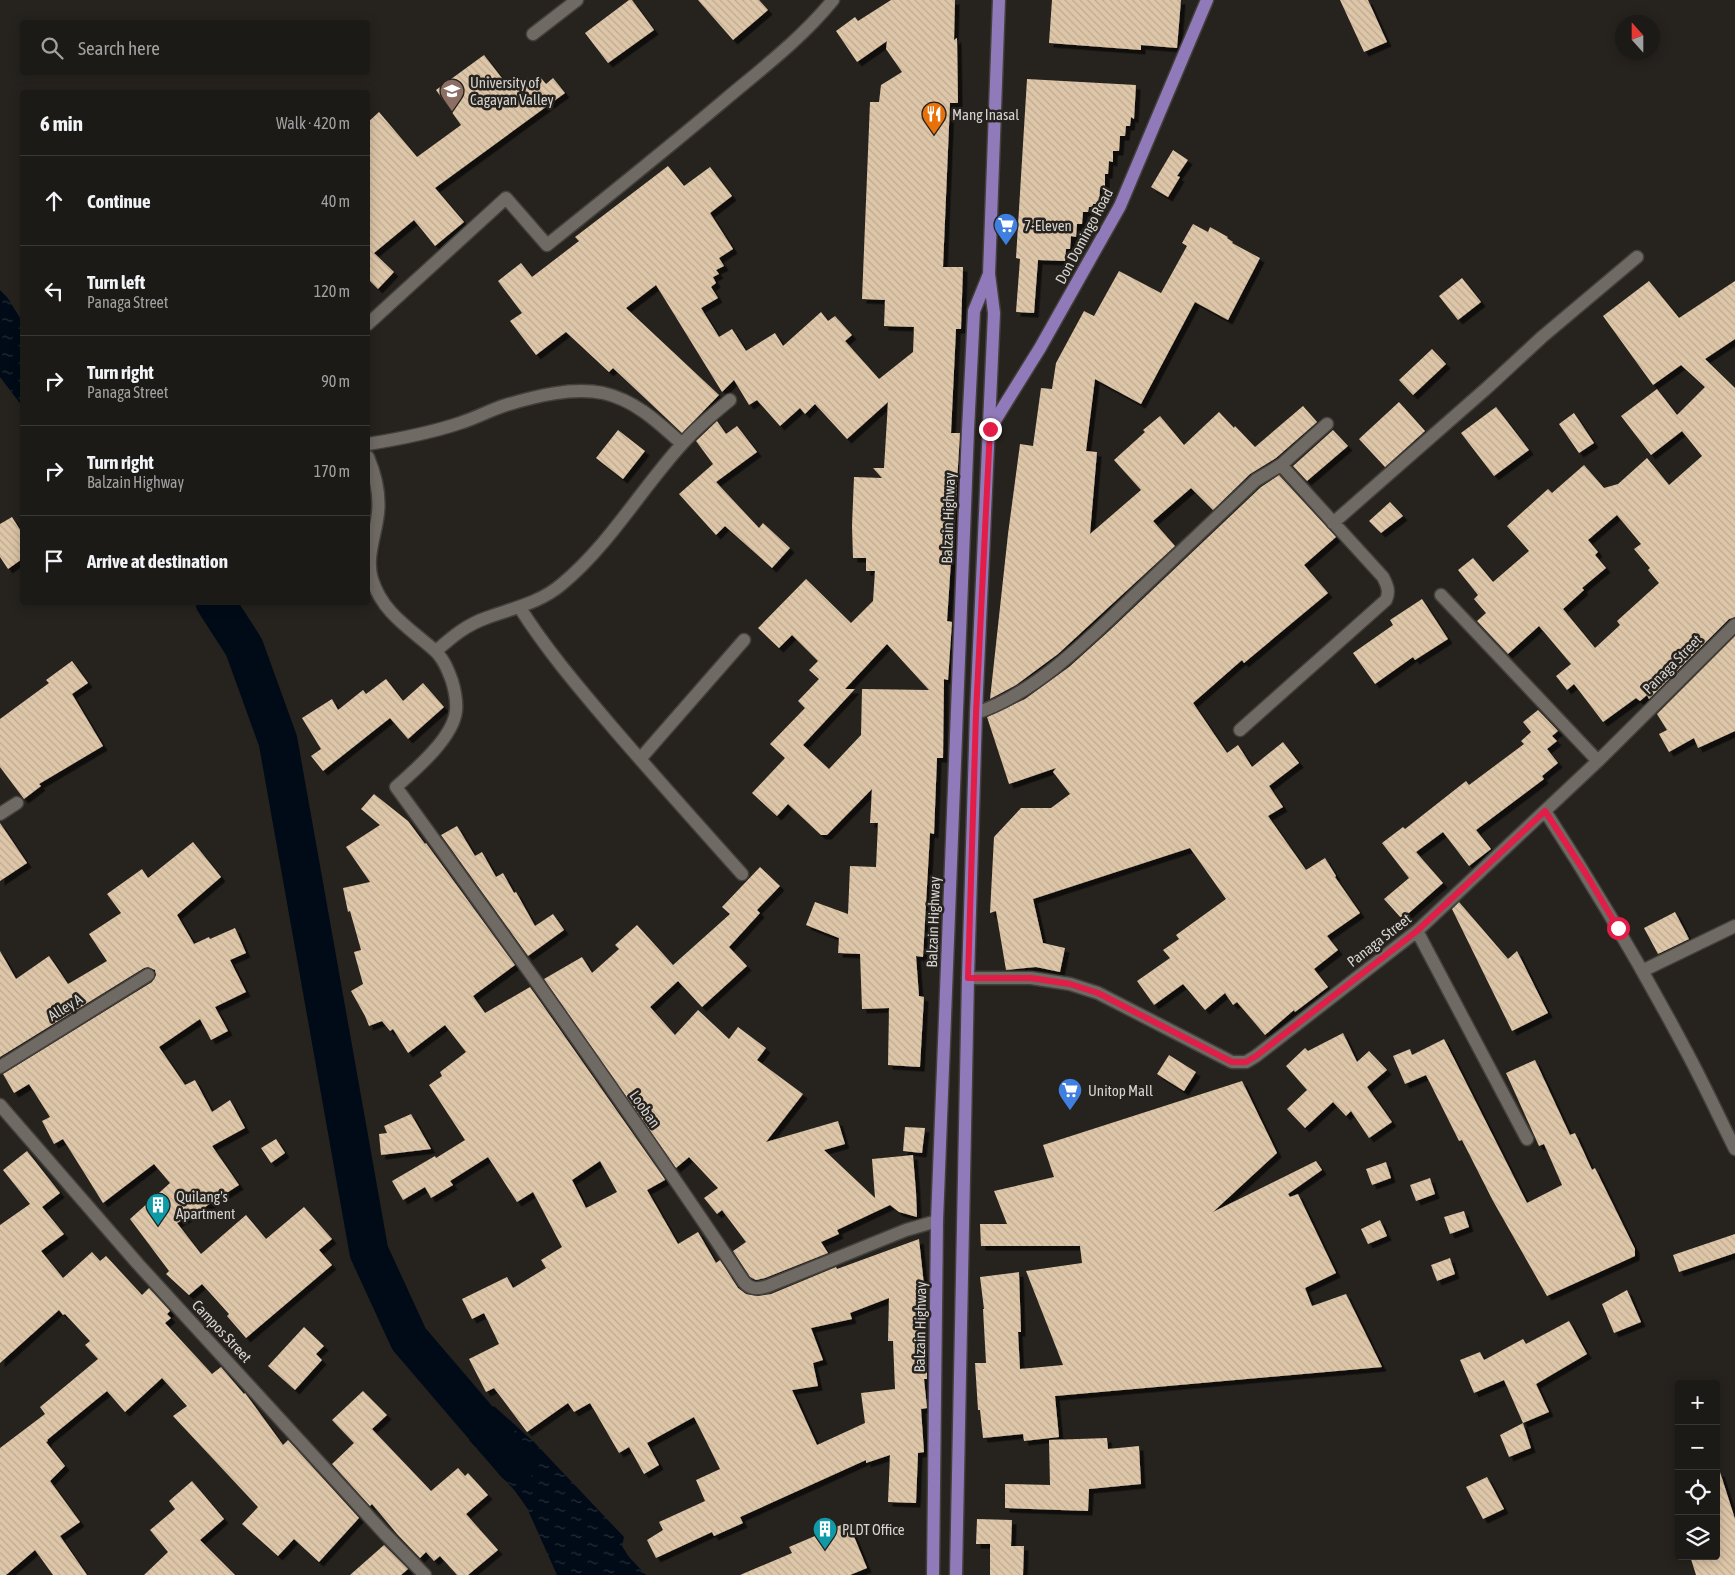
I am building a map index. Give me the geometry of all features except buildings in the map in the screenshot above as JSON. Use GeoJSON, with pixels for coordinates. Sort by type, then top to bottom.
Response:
{"type":"FeatureCollection","features":[{"type":"Feature","properties":{"kind":"main road","name":"Balzain Highway"},"geometry":{"type":"LineString","coordinates":[[956,1575],[968,978],[976,714],[994,313],[989,274],[999,0]]}},
{"type":"Feature","properties":{"kind":"main road","name":"Don Domingo Road"},"geometry":{"type":"LineString","coordinates":[[990,429],[1040,348],[1120,206],[1208,0]]}},
{"type":"Feature","properties":{"kind":"main road","name":"Balzain Highway"},"geometry":{"type":"LineString","coordinates":[[933,1575],[938,1221],[968,430],[974,311],[989,274]]}},
{"type":"Feature","properties":{"kind":"main road"},"geometry":{"type":"LineString","coordinates":[[968,430],[990,429]]}},
{"type":"Feature","properties":{"kind":"street"},"geometry":{"type":"LineString","coordinates":[[533,34],[577,0]]}},
{"type":"Feature","properties":{"kind":"street"},"geometry":{"type":"LineString","coordinates":[[370,322],[506,198],[547,245],[674,144],[788,47],[820,16],[833,0]]}},
{"type":"Feature","properties":{"kind":"street"},"geometry":{"type":"LineString","coordinates":[[1334,524],[1488,388],[1542,336],[1637,257]]}},
{"type":"Feature","properties":{"kind":"street"},"geometry":{"type":"LineString","coordinates":[[370,444],[409,437],[461,423],[506,405],[578,390],[604,393],[634,405],[657,421],[682,444]]}},
{"type":"Feature","properties":{"kind":"street"},"geometry":{"type":"LineString","coordinates":[[370,462],[378,495],[378,518],[371,547],[371,577],[377,593],[388,610],[436,651],[460,630],[485,618],[520,608],[560,586],[587,562],[682,444],[703,422],[730,400]]}},
{"type":"Feature","properties":{"kind":"street"},"geometry":{"type":"LineString","coordinates":[[976,714],[994,708],[1036,682],[1084,644],[1256,480],[1281,465],[1327,424]]}},
{"type":"Feature","properties":{"kind":"street"},"geometry":{"type":"LineString","coordinates":[[1240,730],[1386,600],[1388,589],[1382,577],[1281,465]]}},
{"type":"Feature","properties":{"kind":"street"},"geometry":{"type":"LineString","coordinates":[[1441,595],[1598,761]]}},
{"type":"Feature","properties":{"kind":"street"},"geometry":{"type":"LineString","coordinates":[[520,608],[541,641],[558,662],[640,759],[742,874]]}},
{"type":"Feature","properties":{"kind":"street","name":"Panaga Street"},"geometry":{"type":"LineString","coordinates":[[968,978],[1031,978],[1070,984],[1098,993],[1232,1062],[1246,1062],[1417,931],[1598,761],[1735,625]]}},
{"type":"Feature","properties":{"kind":"street"},"geometry":{"type":"LineString","coordinates":[[640,759],[744,640]]}},
{"type":"Feature","properties":{"kind":"street","name":"Looban"},"geometry":{"type":"LineString","coordinates":[[436,651],[448,668],[455,692],[456,712],[447,734],[425,762],[396,787],[500,930],[748,1286],[760,1288],[768,1286],[897,1233],[938,1221]]}},
{"type":"Feature","properties":{"kind":"street"},"geometry":{"type":"LineString","coordinates":[[0,814],[17,803]]}},
{"type":"Feature","properties":{"kind":"street"},"geometry":{"type":"LineString","coordinates":[[1545,811],[1586,874],[1642,971],[1685,1048],[1735,1149]]}},
{"type":"Feature","properties":{"kind":"street"},"geometry":{"type":"LineString","coordinates":[[1642,971],[1735,926]]}},
{"type":"Feature","properties":{"kind":"street"},"geometry":{"type":"LineString","coordinates":[[1417,931],[1527,1139]]}},
{"type":"Feature","properties":{"kind":"street","name":"Alley A"},"geometry":{"type":"LineString","coordinates":[[0,1067],[148,975]]}},
{"type":"Feature","properties":{"kind":"street","name":"Campos Street"},"geometry":{"type":"LineString","coordinates":[[0,1105],[138,1264],[384,1533],[425,1575]]}},
{"type":"Feature","properties":{"kind":"water"},"geometry":{"type":"Polygon","coordinates":[[[0,290],[7,297],[20,318],[20,403],[0,377],[0,290]]]}},
{"type":"Feature","properties":{"kind":"water"},"geometry":{"type":"Polygon","coordinates":[[[494,1406],[534,1442],[624,1537],[622,1546],[629,1557],[646,1575],[557,1575],[527,1508],[515,1491],[469,1440],[494,1406]]]}},
{"type":"Feature","properties":{"kind":"waterway"},"geometry":{"type":"LineString","coordinates":[[217,605],[244,647],[278,741],[369,1252],[409,1339],[516,1464]]}},
{"type":"Feature","properties":{"kind":"place","name":"University of Cagayan Valley"},"geometry":{"type":"Point","coordinates":[452,112]}},
{"type":"Feature","properties":{"kind":"place","name":"Mang Inasal"},"geometry":{"type":"Point","coordinates":[934,135]}},
{"type":"Feature","properties":{"kind":"place","name":"7-Eleven"},"geometry":{"type":"Point","coordinates":[1006,246]}},
{"type":"Feature","properties":{"kind":"place","name":"Unitop Mall"},"geometry":{"type":"Point","coordinates":[1070,1111]}},
{"type":"Feature","properties":{"kind":"place","name":"Quilang's Apartment"},"geometry":{"type":"Point","coordinates":[158,1226]}},
{"type":"Feature","properties":{"kind":"place","name":"PLDT Office"},"geometry":{"type":"Point","coordinates":[825,1550]}},
{"type":"Feature","properties":{"kind":"route"},"geometry":{"type":"LineString","coordinates":[[990,429],[976,714],[968,978],[1031,978],[1070,984],[1098,993],[1232,1062],[1246,1062],[1417,931],[1545,811],[1618,928]]}}]}
